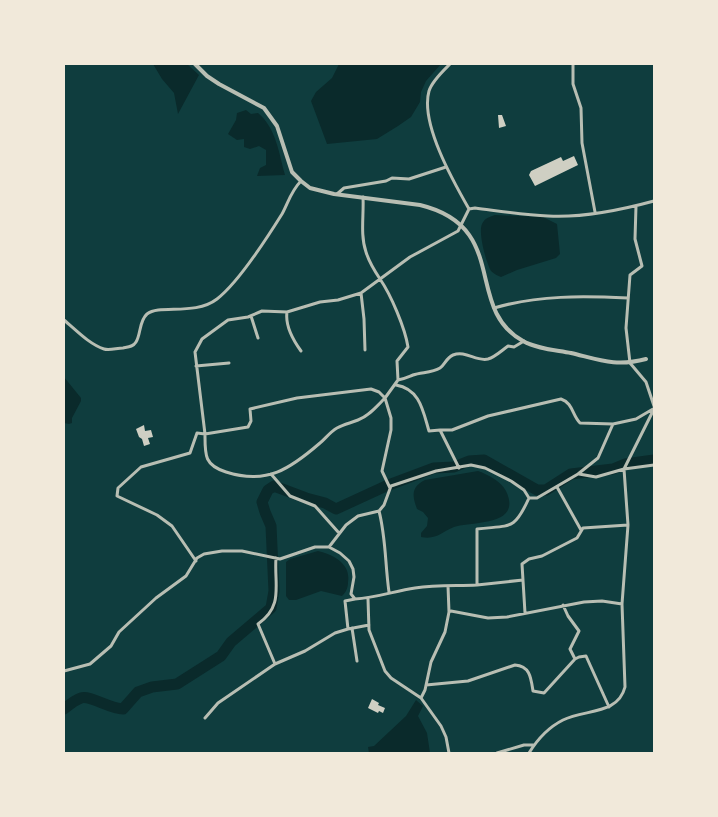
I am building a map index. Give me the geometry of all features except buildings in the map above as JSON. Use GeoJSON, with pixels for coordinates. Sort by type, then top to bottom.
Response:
{"type":"FeatureCollection","features":[{"type":"Feature","properties":{"kind":"street"},"geometry":{"type":"LineString","coordinates":[[195,64],[207,76],[257,103],[270,114],[277,126],[292,172],[310,188],[337,194],[420,204],[449,215],[460,224],[478,250],[494,308],[504,326],[524,342],[612,362],[630,363],[646,359]]}},
{"type":"Feature","properties":{"kind":"street"},"geometry":{"type":"LineString","coordinates":[[450,64],[429,89],[426,106],[446,167],[469,209]]}},
{"type":"Feature","properties":{"kind":"street"},"geometry":{"type":"LineString","coordinates":[[573,64],[573,84],[582,108],[582,143],[595,212]]}},
{"type":"Feature","properties":{"kind":"street"},"geometry":{"type":"LineString","coordinates":[[337,194],[344,188],[386,181],[392,178],[409,179],[446,167]]}},
{"type":"Feature","properties":{"kind":"street"},"geometry":{"type":"LineString","coordinates":[[64,320],[93,343],[106,350],[132,347],[136,343],[146,315],[154,310],[196,309],[216,300],[230,287],[252,258],[287,205],[294,188],[301,181]]}},
{"type":"Feature","properties":{"kind":"street"},"geometry":{"type":"LineString","coordinates":[[364,197],[363,240],[365,250],[370,262],[380,278],[389,296],[406,336],[408,347],[397,361],[398,380],[396,385],[369,414],[360,420],[335,429],[293,466],[285,470],[258,477],[232,474],[213,466],[206,458],[205,453],[202,403],[195,352],[202,339],[228,320],[250,316],[262,311],[287,312],[361,293],[380,278],[410,257],[458,231],[469,209],[475,208],[548,216],[572,216],[636,206],[654,201]]}},
{"type":"Feature","properties":{"kind":"street"},"geometry":{"type":"LineString","coordinates":[[529,753],[534,745],[552,727],[562,720],[585,712],[609,707],[623,695],[625,687],[622,604],[628,525],[624,469],[654,408],[646,382],[630,363],[626,328],[630,275],[642,266],[635,239],[636,206]]}},
{"type":"Feature","properties":{"kind":"street"},"geometry":{"type":"LineString","coordinates":[[361,293],[365,350]]}},
{"type":"Feature","properties":{"kind":"street"},"geometry":{"type":"LineString","coordinates":[[494,308],[512,303],[554,298],[583,296],[628,298]]}},
{"type":"Feature","properties":{"kind":"street"},"geometry":{"type":"LineString","coordinates":[[287,312],[288,326],[302,351]]}},
{"type":"Feature","properties":{"kind":"street"},"geometry":{"type":"LineString","coordinates":[[250,316],[258,338]]}},
{"type":"Feature","properties":{"kind":"street"},"geometry":{"type":"LineString","coordinates":[[398,380],[437,370],[442,367],[447,358],[454,355],[462,354],[483,360],[495,356],[508,346],[514,347],[524,342]]}},
{"type":"Feature","properties":{"kind":"street"},"geometry":{"type":"LineString","coordinates":[[196,366],[229,363]]}},
{"type":"Feature","properties":{"kind":"street"},"geometry":{"type":"LineString","coordinates":[[396,385],[405,386],[414,393],[420,402],[429,431],[452,430],[488,416],[561,399],[567,401],[571,406],[575,418],[580,423],[613,424],[636,419],[654,408]]}},
{"type":"Feature","properties":{"kind":"street"},"geometry":{"type":"LineString","coordinates":[[196,561],[172,526],[157,515],[117,496],[118,488],[141,467],[190,453],[198,434],[248,427],[251,421],[250,409],[288,400],[371,389],[379,392],[384,398],[391,418],[391,430],[382,471],[390,488],[384,505],[379,511],[358,516],[346,524],[329,547]]}},
{"type":"Feature","properties":{"kind":"street"},"geometry":{"type":"LineString","coordinates":[[530,498],[537,498],[557,487],[578,474],[598,458],[613,424]]}},
{"type":"Feature","properties":{"kind":"street"},"geometry":{"type":"LineString","coordinates":[[440,430],[458,468]]}},
{"type":"Feature","properties":{"kind":"street"},"geometry":{"type":"LineString","coordinates":[[390,488],[436,471],[471,465],[485,468],[511,481],[524,490],[530,498]]}},
{"type":"Feature","properties":{"kind":"street"},"geometry":{"type":"LineString","coordinates":[[578,474],[596,477],[624,469],[654,465]]}},
{"type":"Feature","properties":{"kind":"street"},"geometry":{"type":"LineString","coordinates":[[270,474],[290,496],[315,506],[339,533]]}},
{"type":"Feature","properties":{"kind":"street"},"geometry":{"type":"LineString","coordinates":[[557,487],[581,530]]}},
{"type":"Feature","properties":{"kind":"street"},"geometry":{"type":"LineString","coordinates":[[477,585],[477,529],[511,525],[518,520],[530,498]]}},
{"type":"Feature","properties":{"kind":"street"},"geometry":{"type":"LineString","coordinates":[[379,511],[384,531],[389,592]]}},
{"type":"Feature","properties":{"kind":"street"},"geometry":{"type":"LineString","coordinates":[[525,613],[522,564],[529,559],[542,556],[577,538],[583,528],[628,525]]}},
{"type":"Feature","properties":{"kind":"street"},"geometry":{"type":"LineString","coordinates":[[64,671],[90,664],[95,660],[111,646],[119,632],[156,598],[186,576],[196,561],[204,554],[233,550],[280,559],[315,547],[329,547],[349,561],[354,577],[351,594],[355,599]]}},
{"type":"Feature","properties":{"kind":"street"},"geometry":{"type":"LineString","coordinates":[[275,664],[258,624],[270,613],[275,605],[277,594],[276,558]]}},
{"type":"Feature","properties":{"kind":"street"},"geometry":{"type":"LineString","coordinates":[[357,660],[345,601],[418,587],[477,585],[523,580]]}},
{"type":"Feature","properties":{"kind":"street"},"geometry":{"type":"LineString","coordinates":[[421,698],[431,662],[445,632],[449,612],[448,586]]}},
{"type":"Feature","properties":{"kind":"street"},"geometry":{"type":"LineString","coordinates":[[368,598],[369,630],[385,671],[391,678],[421,698],[441,726],[446,737],[449,753]]}},
{"type":"Feature","properties":{"kind":"street"},"geometry":{"type":"LineString","coordinates":[[449,612],[451,610],[488,618],[506,617],[563,605],[602,601],[622,604]]}},
{"type":"Feature","properties":{"kind":"street"},"geometry":{"type":"LineString","coordinates":[[563,605],[568,616],[579,631],[570,649],[575,659]]}},
{"type":"Feature","properties":{"kind":"street"},"geometry":{"type":"LineString","coordinates":[[205,718],[218,703],[275,664],[305,651],[335,633],[369,624]]}},
{"type":"Feature","properties":{"kind":"street"},"geometry":{"type":"LineString","coordinates":[[426,685],[468,681],[515,665],[528,670],[533,691],[544,693],[579,657],[587,658],[609,707]]}},
{"type":"Feature","properties":{"kind":"street"},"geometry":{"type":"LineString","coordinates":[[497,753],[524,745],[534,745]]}},
{"type":"Feature","properties":{"kind":"water"},"geometry":{"type":"Polygon","coordinates":[[[153,64],[187,64],[199,75],[178,114],[174,93],[162,79],[153,64]]]}},
{"type":"Feature","properties":{"kind":"water"},"geometry":{"type":"Polygon","coordinates":[[[339,64],[441,64],[426,81],[421,92],[420,102],[411,117],[377,139],[327,144],[311,101],[316,92],[332,78],[339,64]]]}},
{"type":"Feature","properties":{"kind":"water"},"geometry":{"type":"Polygon","coordinates":[[[246,110],[251,114],[258,113],[269,126],[276,141],[285,175],[257,176],[260,168],[266,165],[266,150],[259,146],[250,149],[244,147],[244,139],[237,140],[228,134],[236,120],[237,113],[246,110]]]}},
{"type":"Feature","properties":{"kind":"water"},"geometry":{"type":"Polygon","coordinates":[[[495,215],[543,217],[557,224],[560,254],[556,258],[501,277],[496,275],[491,271],[487,261],[481,234],[483,222],[495,215]]]}},
{"type":"Feature","properties":{"kind":"water"},"geometry":{"type":"Polygon","coordinates":[[[64,377],[81,398],[72,418],[72,423],[69,424],[64,423],[64,377]]]}},
{"type":"Feature","properties":{"kind":"water"},"geometry":{"type":"Polygon","coordinates":[[[478,471],[501,484],[506,491],[509,503],[507,511],[502,517],[454,527],[431,537],[421,537],[421,533],[427,526],[428,518],[417,509],[415,504],[414,492],[417,486],[425,480],[478,471]]]}},
{"type":"Feature","properties":{"kind":"water"},"geometry":{"type":"Polygon","coordinates":[[[318,551],[330,555],[344,565],[348,576],[346,591],[342,596],[321,591],[296,600],[289,600],[286,596],[286,562],[290,559],[318,551]]]}},
{"type":"Feature","properties":{"kind":"water"},"geometry":{"type":"Polygon","coordinates":[[[416,700],[423,706],[418,716],[427,733],[430,753],[369,753],[368,747],[374,746],[406,716],[416,700]]]}},
{"type":"Feature","properties":{"kind":"waterway"},"geometry":{"type":"LineString","coordinates":[[64,709],[81,698],[95,700],[123,709],[138,692],[152,687],[177,684],[221,656],[231,642],[271,608],[274,591],[271,526],[262,502],[268,490],[274,486],[325,503],[336,509],[386,486],[434,468],[454,467],[469,461],[484,460],[537,490],[546,490],[571,474],[613,469],[625,464],[654,460]]}}]}
